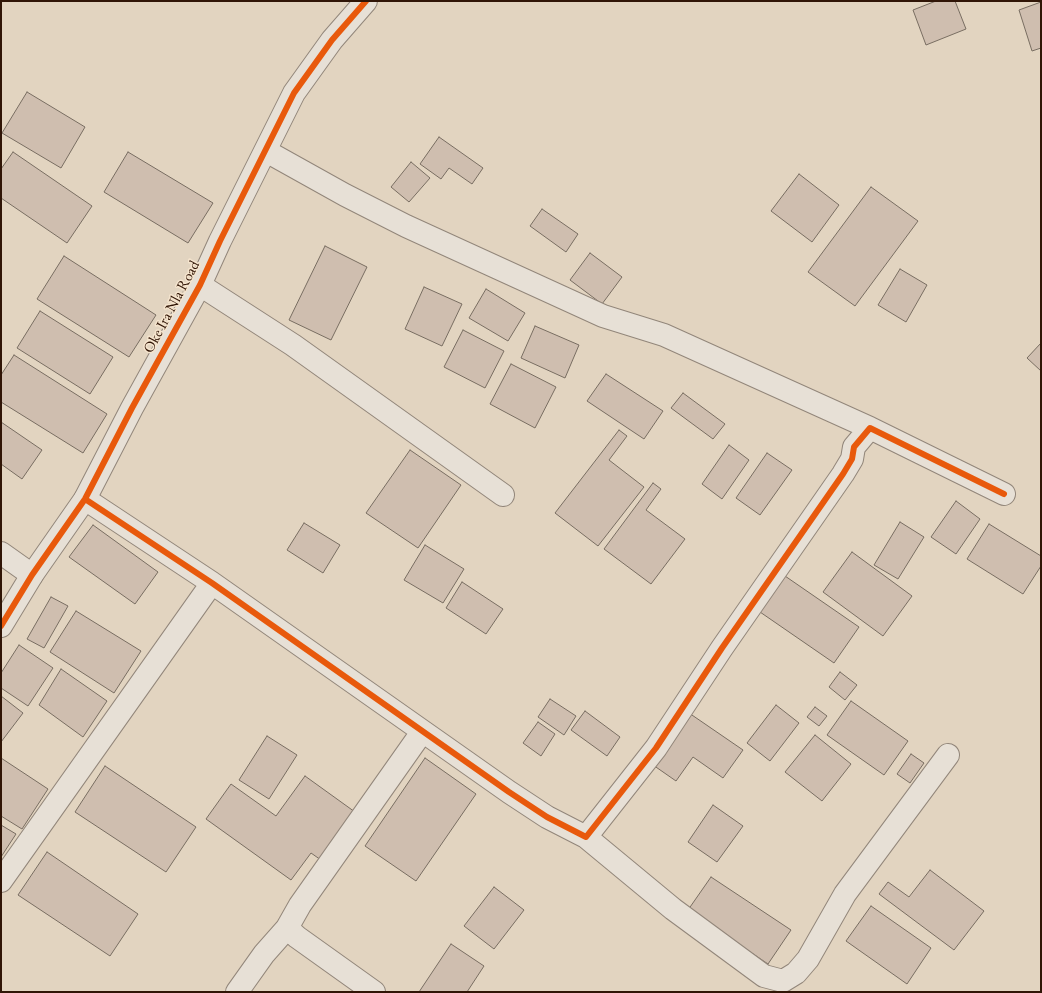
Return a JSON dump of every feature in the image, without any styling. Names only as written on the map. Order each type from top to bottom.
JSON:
[{"type":"street","name":"Oke Ira Nla Road","points":[[1,626],[32,575],[86,498],[132,408],[200,284],[294,93],[332,40],[366,1]]},
{"type":"street","points":[[266,151],[345,195],[406,226],[602,316],[664,335],[870,428],[1004,494]]},
{"type":"street","points":[[200,284],[294,345],[503,495]]},
{"type":"street","points":[[586,837],[656,748],[722,648],[843,474],[852,459],[854,447],[870,428]]},
{"type":"street","points":[[86,498],[212,583],[422,732],[547,817],[586,837],[673,909],[764,976],[783,981],[796,973],[808,959],[845,894],[948,755]]},
{"type":"street","points":[[1,554],[32,575]]},
{"type":"street","points":[[1,882],[212,583]]},
{"type":"street","points":[[237,992],[264,954],[287,928],[300,905],[422,732]]},
{"type":"street","points":[[287,928],[297,938],[374,992]]},
{"type":"building","points":[[936,1],[955,1],[966,29],[926,45],[913,10]]},
{"type":"building","points":[[1041,2],[1041,48],[1032,51],[1019,10]]},
{"type":"building","points":[[27,92],[85,127],[61,168],[2,133]]},
{"type":"building","points":[[439,137],[483,168],[472,184],[449,168],[441,179],[420,164]]},
{"type":"building","points":[[13,152],[92,206],[67,243],[1,198],[1,169]]},
{"type":"building","points":[[128,152],[213,203],[188,243],[104,192]]},
{"type":"building","points":[[411,162],[430,178],[409,202],[391,187]]},
{"type":"building","points":[[799,174],[839,205],[812,242],[771,211]]},
{"type":"building","points":[[871,187],[918,221],[855,306],[808,272]]},
{"type":"building","points":[[542,209],[578,234],[566,252],[530,226]]},
{"type":"building","points":[[325,246],[367,267],[331,340],[289,320]]},
{"type":"building","points":[[590,253],[622,277],[602,304],[570,280]]},
{"type":"building","points":[[64,256],[156,315],[129,357],[37,299]]},
{"type":"building","points":[[900,269],[927,285],[906,322],[878,305]]},
{"type":"building","points":[[424,287],[462,304],[442,346],[405,329]]},
{"type":"building","points":[[486,289],[525,313],[508,341],[469,318]]},
{"type":"building","points":[[40,311],[113,357],[90,394],[17,348]]},
{"type":"building","points":[[535,326],[579,345],[565,378],[521,358]]},
{"type":"building","points":[[463,330],[504,351],[485,388],[444,367]]},
{"type":"building","points":[[1041,343],[1041,371],[1027,358]]},
{"type":"building","points":[[14,355],[107,414],[83,453],[1,402],[1,375]]},
{"type":"building","points":[[511,364],[556,387],[535,428],[490,404]]},
{"type":"building","points":[[606,374],[663,411],[644,439],[587,401]]},
{"type":"building","points":[[683,393],[725,424],[713,439],[671,408]]},
{"type":"building","points":[[1,422],[42,450],[22,479],[1,464]]},
{"type":"building","points":[[619,430],[627,436],[609,460],[644,487],[598,546],[555,513]]},
{"type":"building","points":[[729,445],[749,460],[722,499],[702,484]]},
{"type":"building","points":[[410,450],[461,485],[418,548],[366,513]]},
{"type":"building","points":[[767,453],[792,470],[760,515],[736,498]]},
{"type":"building","points":[[653,483],[661,489],[646,510],[685,539],[651,584],[604,549]]},
{"type":"building","points":[[956,501],[980,519],[956,554],[931,537]]},
{"type":"building","points":[[900,522],[924,537],[898,579],[874,565]]},
{"type":"building","points":[[304,523],[340,545],[323,573],[287,550]]},
{"type":"building","points":[[989,524],[1041,556],[1041,566],[1023,594],[967,559]]},
{"type":"building","points":[[93,525],[158,572],[135,604],[69,557]]},
{"type":"building","points":[[425,545],[464,569],[443,603],[404,580]]},
{"type":"building","points":[[852,552],[912,596],[883,636],[823,592]]},
{"type":"building","points":[[785,576],[859,627],[834,663],[760,612]]},
{"type":"building","points":[[462,582],[503,609],[486,634],[446,608]]},
{"type":"building","points":[[51,597],[68,606],[44,648],[27,639]]},
{"type":"building","points":[[76,611],[141,651],[114,693],[50,652]]},
{"type":"building","points":[[19,645],[53,668],[28,706],[1,688],[1,673]]},
{"type":"building","points":[[61,669],[107,701],[83,737],[39,705]]},
{"type":"building","points":[[840,672],[857,685],[845,700],[829,687]]},
{"type":"building","points":[[1,696],[23,713],[1,742]]},
{"type":"building","points":[[550,699],[576,716],[564,735],[538,717]]},
{"type":"building","points":[[851,701],[908,741],[884,775],[827,735]]},
{"type":"building","points":[[776,705],[799,723],[770,761],[747,743]]},
{"type":"building","points":[[815,707],[827,716],[819,726],[807,717]]},
{"type":"building","points":[[585,711],[620,737],[607,756],[571,730]]},
{"type":"building","points":[[689,713],[743,750],[723,778],[693,757],[676,781],[653,765]]},
{"type":"building","points":[[538,722],[555,734],[541,756],[523,743]]},
{"type":"building","points":[[815,735],[851,764],[822,801],[785,772]]},
{"type":"building","points":[[267,736],[297,755],[269,799],[239,780]]},
{"type":"building","points":[[911,754],[924,763],[910,783],[897,774]]},
{"type":"building","points":[[1,758],[48,789],[22,829],[1,816]]},
{"type":"building","points":[[425,758],[476,794],[416,881],[365,846]]},
{"type":"building","points":[[105,766],[196,827],[166,872],[75,812]]},
{"type":"building","points":[[305,776],[355,812],[321,860],[311,853],[291,880],[206,819],[231,784],[276,816]]},
{"type":"building","points":[[713,805],[743,826],[717,862],[688,842]]},
{"type":"building","points":[[1,825],[16,834],[1,857]]},
{"type":"building","points":[[47,852],[138,914],[110,956],[18,895]]},
{"type":"building","points":[[930,870],[984,911],[954,950],[879,894],[888,882],[909,897]]},
{"type":"building","points":[[711,877],[791,930],[768,964],[688,910]]},
{"type":"building","points":[[494,887],[524,910],[494,949],[464,926]]},
{"type":"building","points":[[871,906],[931,948],[907,984],[846,941]]},
{"type":"building","points":[[451,944],[484,966],[467,992],[419,992]]},
{"type":"cycle path","points":[[1,626],[32,575],[85,499],[132,408],[200,285],[220,241],[294,93],[332,40],[366,1]]},
{"type":"cycle path","points":[[85,499],[212,583],[509,792],[547,817],[586,837],[656,748],[722,648],[843,474],[852,459],[854,447],[870,428],[1004,494]]}]
